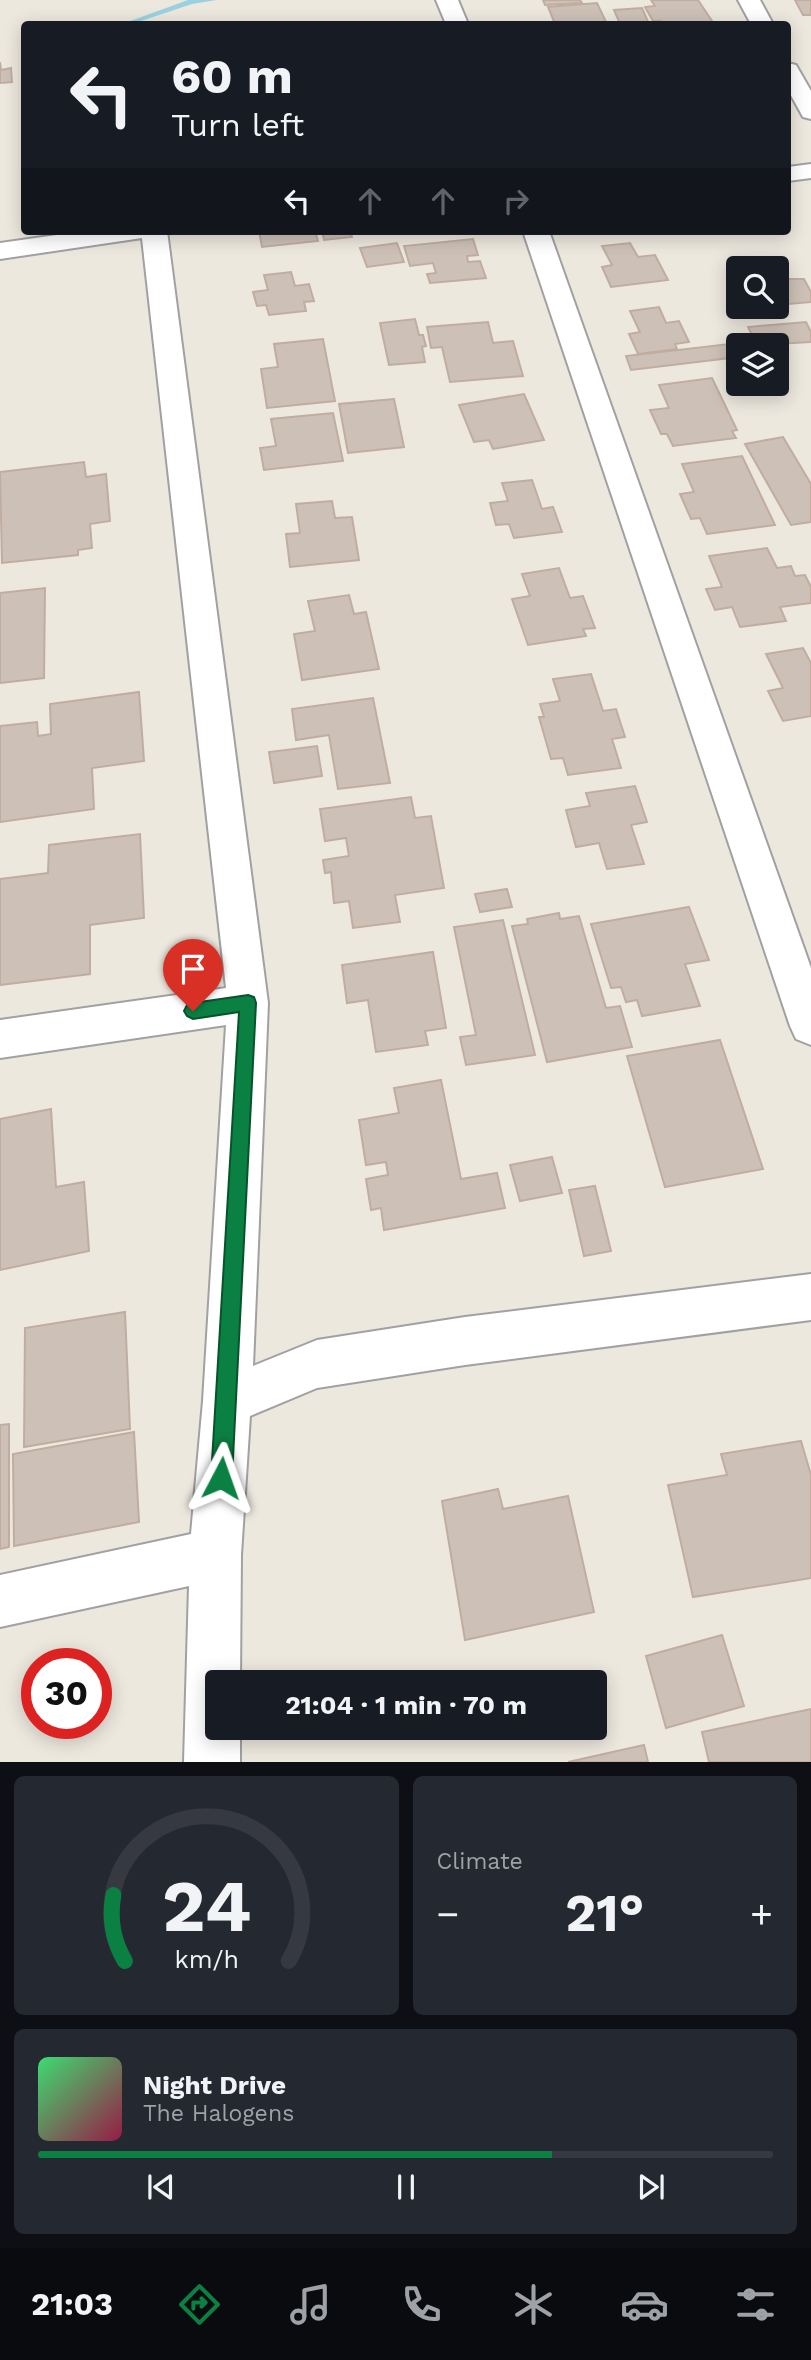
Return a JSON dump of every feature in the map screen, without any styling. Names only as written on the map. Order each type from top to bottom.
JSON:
[{"type":"street","points":[[447,0],[456,21]]},
{"type":"street","points":[[749,0],[760,21]]},
{"type":"street","points":[[791,75],[811,112]]},
{"type":"street","points":[[791,174],[811,171]]},
{"type":"street","points":[[0,251],[112,235]]},
{"type":"street","points":[[153,235],[248,1003],[227,1401],[215,1555],[212,1762]]},
{"type":"street","points":[[537,235],[811,1026]]},
{"type":"street","points":[[0,1039],[248,1003]]},
{"type":"street","points":[[227,1401],[317,1364],[465,1341],[811,1297]]},
{"type":"street","points":[[0,1601],[215,1555]]},
{"type":"building","points":[[543,0],[580,0],[582,3],[545,5]]},
{"type":"building","points":[[651,0],[698,0],[712,21],[653,21],[645,7],[655,6]]},
{"type":"building","points":[[795,0],[811,0],[811,15],[803,15]]},
{"type":"building","points":[[597,3],[606,21],[554,21],[548,7]]},
{"type":"building","points":[[642,8],[648,21],[619,21],[614,10]]},
{"type":"building","points":[[0,62],[1,70],[11,68],[12,82],[0,83]]},
{"type":"building","points":[[260,235],[316,235],[318,241],[262,247]]},
{"type":"building","points":[[323,235],[352,237],[324,240]]},
{"type":"building","points":[[473,239],[478,255],[467,256],[468,262],[480,261],[486,278],[430,283],[427,274],[436,273],[433,263],[410,266],[404,246]]},
{"type":"building","points":[[397,243],[404,262],[367,267],[360,248]]},
{"type":"building","points":[[630,243],[638,257],[655,255],[668,280],[611,287],[602,267],[612,265],[602,246]]},
{"type":"building","points":[[291,272],[295,286],[309,284],[314,301],[304,302],[306,311],[269,315],[266,305],[257,306],[253,292],[268,290],[264,275]]},
{"type":"building","points":[[789,279],[804,279],[811,292],[811,302],[789,304]]},
{"type":"building","points":[[659,307],[666,323],[679,321],[689,342],[675,344],[677,349],[638,354],[629,334],[640,332],[630,311]]},
{"type":"building","points":[[415,319],[419,335],[423,335],[426,346],[422,347],[425,362],[389,365],[380,323]]},
{"type":"building","points":[[488,322],[493,343],[513,341],[523,376],[450,382],[442,347],[431,348],[427,327]]},
{"type":"building","points":[[806,322],[811,332],[811,342],[789,343],[789,333],[751,333],[748,327]]},
{"type":"building","points":[[323,339],[335,401],[267,408],[261,369],[278,367],[274,344]]},
{"type":"building","points":[[726,344],[726,358],[631,370],[626,356]]},
{"type":"building","points":[[712,378],[737,430],[732,431],[736,438],[673,446],[667,434],[661,434],[650,410],[669,408],[659,385]]},
{"type":"building","points":[[524,394],[544,440],[493,449],[489,440],[474,442],[459,405]]},
{"type":"building","points":[[394,399],[404,447],[348,453],[339,404]]},
{"type":"building","points":[[333,413],[343,461],[264,470],[260,448],[276,446],[271,419]]},
{"type":"building","points":[[783,437],[811,484],[811,522],[791,525],[745,444]]},
{"type":"building","points":[[742,456],[775,525],[707,534],[700,518],[691,519],[680,494],[694,492],[682,464]]},
{"type":"building","points":[[84,462],[86,477],[106,474],[110,521],[90,524],[92,548],[78,550],[78,555],[2,563],[0,472]]},
{"type":"building","points":[[532,480],[542,509],[553,507],[562,532],[514,538],[509,524],[496,525],[490,503],[508,501],[502,483]]},
{"type":"building","points":[[332,501],[335,518],[352,517],[359,560],[290,567],[286,534],[300,533],[296,504]]},
{"type":"building","points":[[767,548],[777,568],[791,566],[795,576],[805,575],[811,587],[811,603],[780,607],[786,621],[740,627],[732,607],[715,610],[706,589],[722,587],[709,556]]},
{"type":"building","points":[[559,568],[570,598],[583,596],[595,628],[583,629],[586,636],[528,645],[512,599],[530,596],[522,574]]},
{"type":"building","points":[[45,588],[44,678],[0,683],[0,593]]},
{"type":"building","points":[[349,595],[354,614],[366,612],[379,669],[302,680],[294,634],[315,631],[308,601]]},
{"type":"building","points":[[803,648],[811,663],[811,716],[783,721],[768,691],[783,688],[766,654]]},
{"type":"building","points":[[591,674],[603,711],[616,709],[625,737],[612,739],[621,768],[568,775],[563,758],[551,759],[539,717],[544,717],[540,704],[560,701],[553,679]]},
{"type":"building","points":[[139,692],[144,761],[92,768],[94,809],[0,822],[0,726],[37,722],[38,736],[51,734],[50,704]]},
{"type":"building","points":[[373,698],[390,783],[338,789],[329,735],[296,740],[292,709]]},
{"type":"building","points":[[317,746],[322,776],[274,783],[269,752]]},
{"type":"building","points":[[635,786],[647,822],[631,825],[644,864],[607,869],[599,843],[576,847],[566,810],[590,806],[586,793]]},
{"type":"building","points":[[411,797],[415,818],[431,816],[444,888],[395,895],[400,922],[353,928],[349,901],[334,903],[331,872],[325,873],[323,860],[349,856],[346,838],[325,841],[320,809]]},
{"type":"building","points":[[140,834],[144,918],[90,925],[90,974],[0,985],[0,879],[48,873],[49,845]]},
{"type":"building","points":[[507,889],[512,907],[480,912],[475,894]]},
{"type":"building","points":[[689,907],[709,960],[685,964],[700,1006],[642,1016],[637,1000],[626,1002],[621,987],[611,988],[591,924]]},
{"type":"building","points":[[559,913],[560,919],[579,916],[606,1008],[620,1006],[632,1047],[547,1062],[512,926],[528,924],[527,919]]},
{"type":"building","points":[[503,920],[535,1055],[466,1065],[460,1037],[476,1035],[454,927]]},
{"type":"building","points":[[433,952],[446,1028],[425,1031],[428,1045],[376,1052],[368,1000],[347,1003],[342,965]]},
{"type":"building","points":[[720,1040],[763,1169],[665,1187],[627,1056]]},
{"type":"building","points":[[441,1080],[461,1179],[497,1173],[505,1208],[384,1230],[381,1208],[371,1210],[366,1179],[388,1175],[386,1162],[366,1165],[359,1120],[399,1113],[394,1088]]},
{"type":"building","points":[[51,1109],[56,1187],[84,1182],[89,1251],[0,1270],[0,1119]]},
{"type":"building","points":[[552,1157],[562,1193],[520,1201],[510,1165]]},
{"type":"building","points":[[595,1186],[611,1251],[584,1256],[569,1190]]},
{"type":"building","points":[[125,1312],[130,1429],[24,1447],[25,1328]]},
{"type":"building","points":[[9,1424],[9,1547],[0,1549],[0,1425]]},
{"type":"building","points":[[134,1432],[139,1522],[14,1546],[13,1454]]},
{"type":"building","points":[[801,1441],[811,1475],[811,1578],[693,1597],[668,1485],[727,1475],[721,1454]]},
{"type":"building","points":[[498,1489],[503,1509],[568,1496],[594,1612],[465,1640],[442,1501]]},
{"type":"building","points":[[722,1635],[744,1706],[666,1728],[646,1656]]},
{"type":"building","points":[[811,1709],[811,1762],[709,1762],[702,1732]]},
{"type":"building","points":[[644,1745],[648,1762],[568,1762]]},
{"type":"waterway","points":[[135,21],[191,2],[213,0]]},
{"type":"route","points":[[193,1011],[248,1003],[221,1478]]}]
